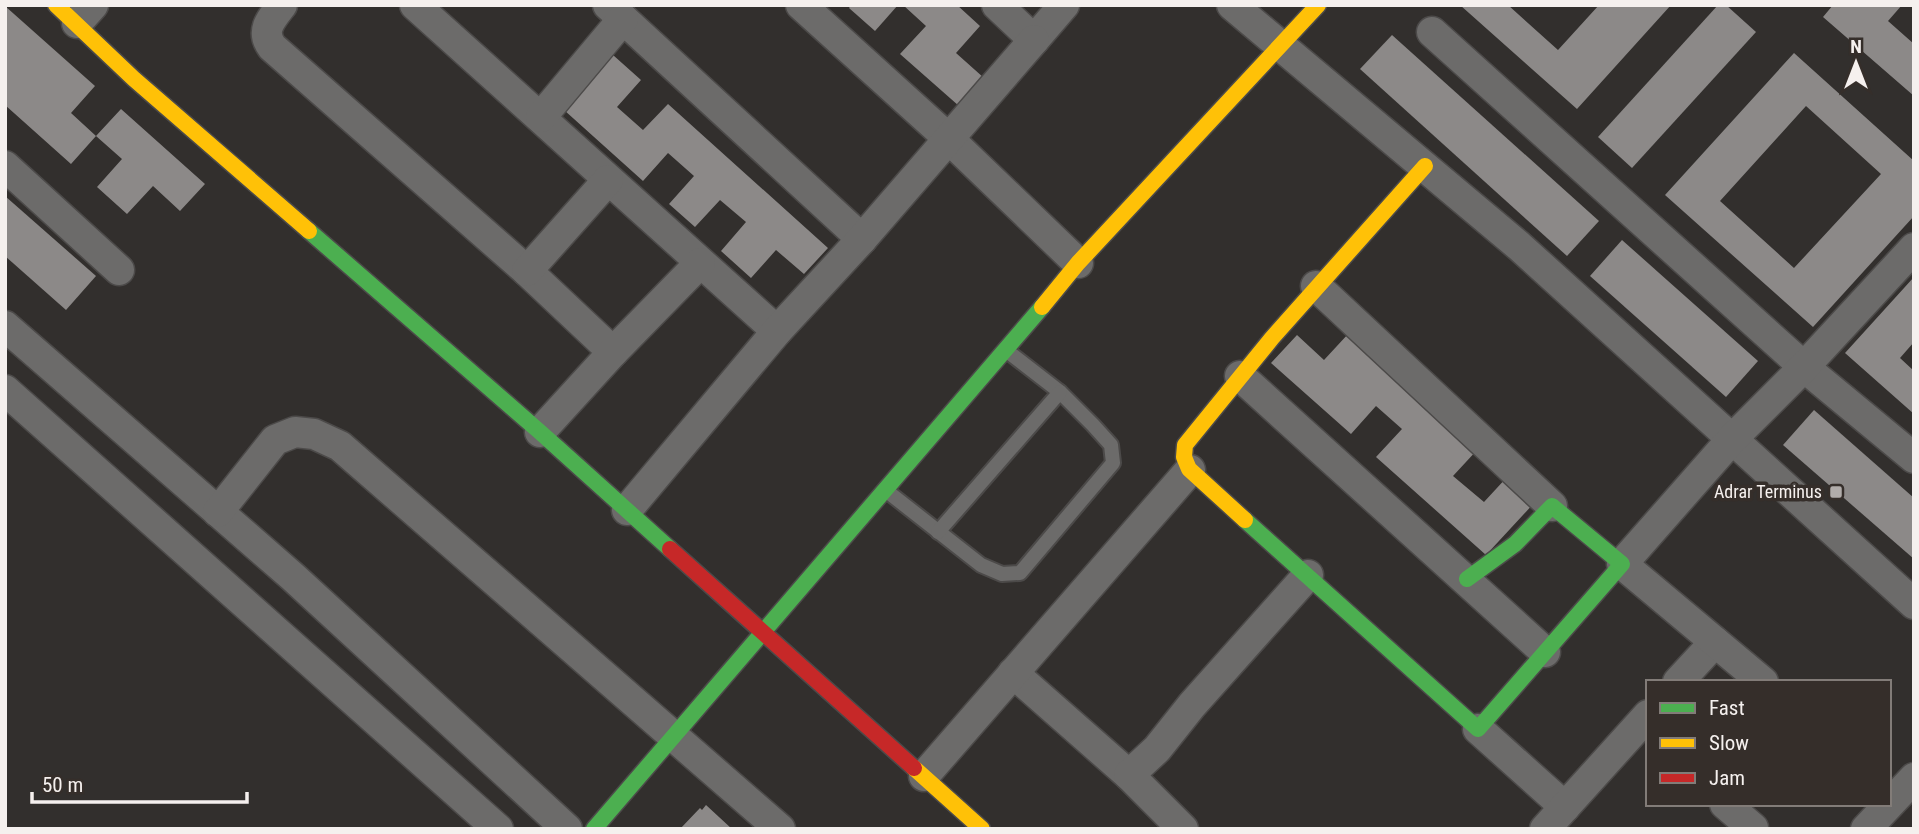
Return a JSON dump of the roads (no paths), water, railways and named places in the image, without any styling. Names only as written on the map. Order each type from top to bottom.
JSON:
[{"type":"street","points":[[282,5],[267,28],[268,42],[272,47],[527,271],[613,352]]},
{"type":"street","points":[[415,5],[777,331]]},
{"type":"street","points":[[801,5],[948,138],[1078,263]]},
{"type":"street","points":[[997,5],[1034,40]]},
{"type":"street","points":[[627,510],[777,331],[862,239],[1064,5]]},
{"type":"street","points":[[1231,5],[1519,246],[1914,604]]},
{"type":"street","points":[[594,829],[1007,351],[1078,263],[1318,5]]},
{"type":"street","points":[[75,11],[134,79],[540,432],[982,829]]},
{"type":"street","points":[[541,117],[615,12],[862,239]]},
{"type":"street","points":[[1432,32],[1804,367],[1914,458]]},
{"type":"street","points":[[5,166],[119,270]]},
{"type":"street","points":[[1425,166],[1240,376],[1185,445],[1184,460],[1190,470],[1478,730],[1555,818],[1644,728]]},
{"type":"street","points":[[527,271],[608,180]]},
{"type":"street","points":[[1478,730],[1732,439],[1804,367],[1914,248]]},
{"type":"street","points":[[540,432],[700,263]]},
{"type":"street","points":[[1317,286],[1552,506],[1761,680]]},
{"type":"street","points":[[5,326],[303,587],[567,829]]},
{"type":"street","points":[[1240,376],[1545,652]]},
{"type":"street","points":[[5,390],[498,829]]},
{"type":"street","points":[[218,512],[275,440],[295,432],[314,434],[340,446],[780,829]]},
{"type":"street","points":[[923,776],[1190,470]]},
{"type":"street","points":[[1466,579],[1515,544],[1552,506]]},
{"type":"street","points":[[1129,775],[1157,749],[1192,705],[1308,575]]},
{"type":"street","points":[[1680,680],[1715,642]]},
{"type":"street","points":[[1013,673],[1129,775],[1183,829]]},
{"type":"street","points":[[1727,806],[1753,828]]},
{"type":"street","points":[[1866,829],[1885,806]]},
{"type":"lane","points":[[887,491],[981,565],[1002,575],[1020,573],[1113,463],[1111,445],[1060,392],[1007,351]]},
{"type":"lane","points":[[938,532],[1060,392]]},
{"type":"place","name":"Adrar Terminus","points":[[1836,492]]}]
